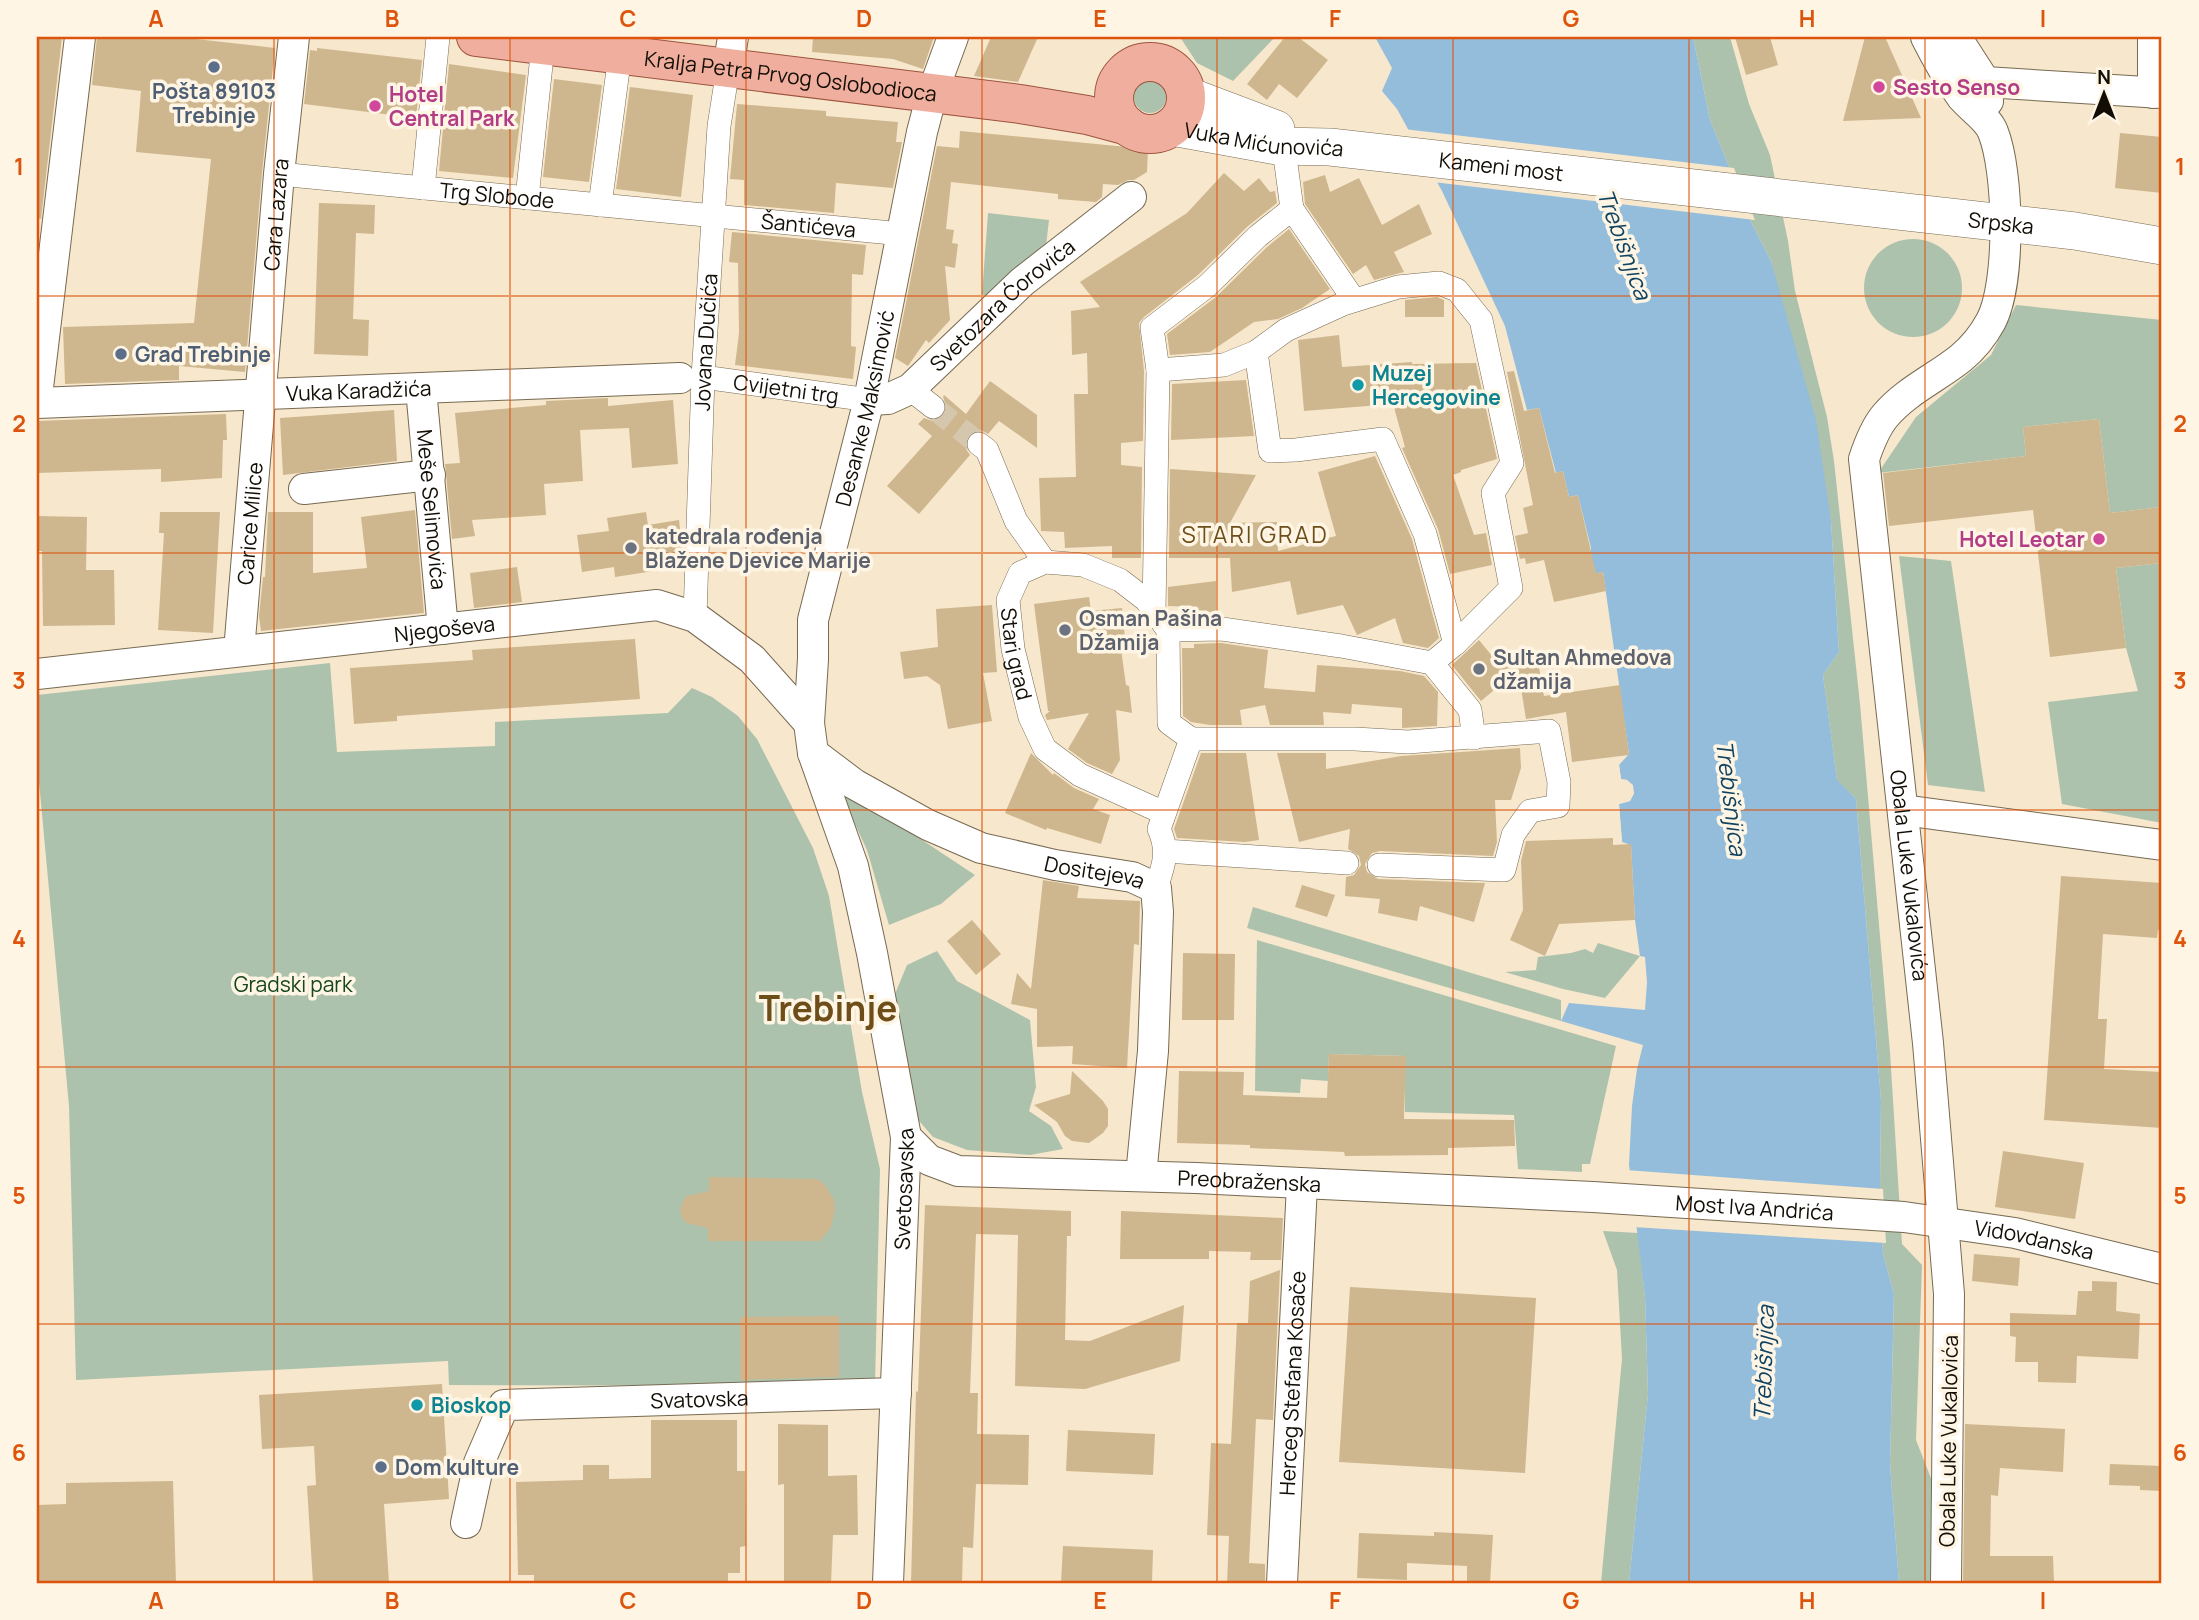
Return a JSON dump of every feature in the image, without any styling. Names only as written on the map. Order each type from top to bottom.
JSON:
[{"type":"main road","name":"Kralja Petra Prvog Oslobodioca","points":[[476,37],[539,42],[620,55],[730,53],[932,94],[1087,115],[1122,99]]},
{"type":"main road","points":[[1117,37],[1122,99],[1138,132],[1161,132],[1167,81],[1155,62],[1143,62],[1132,67],[1122,99]]},
{"type":"street","points":[[37,396],[80,37]]},
{"type":"street","name":"Cara Lazara","points":[[262,395],[279,174],[294,37]]},
{"type":"street","points":[[423,188],[438,37]]},
{"type":"street","name":"Desanke Maksimović","points":[[809,723],[813,620],[869,400],[912,175],[932,94],[953,37]]},
{"type":"street","points":[[1926,37],[1973,89],[2157,93],[2153,37]]},
{"type":"street","points":[[1956,37],[1973,89]]},
{"type":"street","points":[[527,198],[539,42]]},
{"type":"street","name":"Jovana Dučića","points":[[695,617],[692,377],[714,216],[719,126],[730,53]]},
{"type":"street","points":[[600,205],[620,55]]},
{"type":"street","name":"Vuka Mićunovića","points":[[1167,81],[1277,146],[1330,147]]},
{"type":"street","name":"Obala Luke Vukalovića","points":[[1946,1583],[1949,1294],[1944,1222],[1928,1042],[1864,458],[1884,417],[1903,398],[1962,357],[1979,340],[1992,320],[1998,300],[2005,225],[2004,184],[1992,129],[1973,89]]},
{"type":"street","name":"Kameni most","points":[[1330,147],[1840,204]]},
{"type":"street","points":[[1286,164],[1292,209],[1354,300]]},
{"type":"street","name":"Trg Slobode","points":[[279,174],[714,216]]},
{"type":"street","name":"Svetozara Ćorovića","points":[[869,400],[922,398],[1022,282],[1131,197]]},
{"type":"street","name":"Srpska","points":[[1840,204],[2075,231],[2162,246]]},
{"type":"street","points":[[1154,611],[1158,370],[1152,328],[1207,286],[1258,236],[1292,209]]},
{"type":"street","name":"Šantićeva","points":[[714,216],[902,234]]},
{"type":"street","points":[[1158,370],[1224,365],[1256,352],[1286,330],[1354,300],[1398,287],[1439,283],[1457,290],[1481,320],[1512,463],[1493,493],[1511,587],[1455,644],[1432,663]]},
{"type":"street","points":[[1256,352],[1270,451],[1384,439],[1425,534],[1455,644]]},
{"type":"street","name":"Vuka Karadžića","points":[[37,403],[692,377]]},
{"type":"street","name":"Cvijetni trg","points":[[692,377],[869,400]]},
{"type":"street","name":"Meše Selimovića","points":[[421,389],[443,629]]},
{"type":"street","name":"Carice Milice","points":[[239,651],[262,395]]},
{"type":"street","points":[[979,444],[987,450],[1016,521],[1045,562],[1083,565],[1120,580],[1146,600],[1168,630],[1169,723],[1191,739],[1408,742],[1549,731],[1559,782],[1558,806],[1530,811],[1513,835],[1503,870],[1379,866]]},
{"type":"street","points":[[304,489],[430,475]]},
{"type":"street","name":"Stari grad","points":[[1045,562],[1020,573],[1008,600],[1013,649],[1030,717],[1045,750],[1080,775],[1164,813]]},
{"type":"street","name":"Njegoševa","points":[[37,674],[657,605],[695,617],[752,659],[809,723]]},
{"type":"street","points":[[1168,630],[1222,629],[1341,646],[1432,663],[1470,710],[1474,738]]},
{"type":"street","name":"Svetosavska","points":[[809,723],[813,753],[853,866],[906,1137],[888,1583]]},
{"type":"street","points":[[1156,888],[1166,844],[1159,829],[1191,739]]},
{"type":"street","name":"Dositejeva","points":[[813,753],[854,784],[928,825],[981,848],[1055,865],[1132,877],[1156,888],[1158,912],[1153,1051],[1141,1176]]},
{"type":"street","points":[[1903,810],[2162,845]]},
{"type":"street","points":[[1165,851],[1347,863]]},
{"type":"street","name":"Preobraženska","points":[[906,1137],[929,1160],[958,1171],[1141,1176],[1605,1198]]},
{"type":"street","name":"Herceg Stefana Kosače","points":[[1282,1583],[1302,1185]]},
{"type":"street","name":"Most Iva Andrića","points":[[1605,1198],[1904,1217]]},
{"type":"street","name":"Vidovdanska","points":[[1904,1217],[2015,1233],[2162,1269]]},
{"type":"street","name":"Svatovska","points":[[466,1523],[479,1463],[504,1405],[896,1393]]},
{"type":"green space","points":[[1180,37],[1275,37],[1233,81],[1197,63]]},
{"type":"green space","points":[[1693,37],[1730,37],[1749,104],[1770,155],[1788,241],[1795,291],[1827,417],[1834,461],[1860,704],[1890,1052],[1902,1244],[1922,1265],[1916,1440],[1936,1491],[1935,1583],[1899,1583],[1890,1464],[1894,1294],[1883,1254],[1880,1185],[1881,1100],[1856,799],[1837,781],[1823,675],[1839,652],[1831,521],[1771,261],[1753,226],[1710,120]]},
{"type":"green space","points":[[1150,81],[1161,86],[1166,97],[1161,108],[1150,113],[1139,108],[1134,97],[1139,86]]},
{"type":"green space","points":[[988,213],[1049,220],[1046,246],[989,297],[982,294]]},
{"type":"green space","points":[[1913,239],[1932,243],[1948,253],[1958,269],[1962,288],[1958,307],[1948,323],[1932,333],[1913,337],[1894,333],[1878,323],[1868,307],[1864,288],[1868,269],[1878,253],[1894,243]]},
{"type":"green space","points":[[2016,305],[2162,320],[2162,507],[2110,513],[2099,419],[2023,427],[2026,456],[1878,473],[1916,417],[1991,355]]},
{"type":"green space","points":[[1899,556],[1951,561],[1985,792],[1928,785]]},
{"type":"green space","points":[[2162,563],[2162,823],[2062,804],[2048,702],[2138,691],[2126,648],[2116,568]]},
{"type":"green space","name":"Gradski park","points":[[330,663],[337,752],[495,746],[495,722],[668,713],[692,688],[712,697],[738,716],[757,739],[813,848],[829,896],[862,1092],[880,1169],[875,1386],[449,1385],[448,1361],[76,1380],[69,1106],[37,760],[37,695]]},
{"type":"green space","points":[[836,783],[975,875],[941,904],[889,925],[867,850]]},
{"type":"green space","points":[[1253,907],[1561,1000],[1561,1021],[1247,928]]},
{"type":"green space","points":[[1257,940],[1616,1046],[1590,1164],[1582,1164],[1582,1172],[1518,1169],[1514,1115],[1405,1112],[1405,1056],[1329,1054],[1328,1081],[1301,1079],[1300,1093],[1255,1091]]},
{"type":"green space","points":[[1598,943],[1640,956],[1605,998],[1505,972],[1536,970],[1538,957],[1585,949],[1593,953]]},
{"type":"green space","points":[[937,951],[957,981],[1030,1020],[1036,1087],[1029,1111],[1051,1126],[1063,1149],[1030,1155],[967,1150],[933,1137],[913,1114],[892,1001],[907,965]]},
{"type":"green space","points":[[1603,1231],[1638,1233],[1645,1297],[1648,1394],[1629,1583],[1601,1583],[1622,1359],[1617,1270]]},
{"type":"water","name":"Trebišnjica","points":[[1375,37],[1693,37],[1710,120],[1753,226],[1771,261],[1816,420],[1831,521],[1839,652],[1823,675],[1837,780],[1856,799],[1881,1100],[1880,1185],[1883,1254],[1894,1294],[1890,1464],[1899,1583],[1629,1583],[1648,1394],[1645,1297],[1629,1165],[1632,1106],[1643,1045],[1561,1021],[1569,1003],[1645,1010],[1645,957],[1640,956],[1635,920],[1631,845],[1622,842],[1619,804],[1630,801],[1634,793],[1627,780],[1621,779],[1619,765],[1629,754],[1603,572],[1587,575],[1591,548],[1578,495],[1569,497],[1563,471],[1556,473],[1539,408],[1527,410],[1505,326],[1442,191],[1397,109],[1382,91],[1392,68]]},
{"type":"pier","points":[[1404,129],[1734,168],[1755,220],[1433,182]]},
{"type":"pier","points":[[1615,765],[1619,765],[1621,779],[1633,785],[1634,793],[1630,801],[1619,804],[1622,842],[1619,843],[1616,803],[1628,799],[1631,792],[1626,784],[1618,781]]},
{"type":"pier","points":[[1626,1170],[1883,1189],[1886,1243],[1633,1227]]},
{"type":"building","points":[[37,37],[62,37],[41,219],[37,218]]},
{"type":"building","points":[[97,37],[178,37],[275,48],[245,372],[179,366],[179,380],[65,384],[63,327],[194,323],[211,159],[136,152],[141,91],[92,85]]},
{"type":"building","points":[[813,37],[934,37],[923,69],[893,59],[812,52]]},
{"type":"building","points":[[991,37],[1038,37],[1018,82],[974,76]]},
{"type":"building","points":[[1285,37],[1298,37],[1328,60],[1297,98],[1279,84],[1267,100],[1247,84]]},
{"type":"building","points":[[1735,37],[1770,37],[1778,65],[1746,75]]},
{"type":"building","name":"Sesto Senso","points":[[1865,37],[1885,37],[1921,118],[1843,121]]},
{"type":"building","points":[[317,48],[422,60],[416,118],[304,104],[310,50],[317,51]]},
{"type":"building","points":[[449,64],[526,75],[513,178],[439,171]]},
{"type":"building","points":[[554,79],[602,85],[589,182],[543,177]]},
{"type":"building","points":[[630,87],[693,95],[681,197],[616,189]]},
{"type":"building","points":[[737,104],[826,111],[826,116],[898,122],[896,142],[902,142],[893,188],[836,183],[834,213],[744,205],[744,180],[730,179]]},
{"type":"building","points":[[960,131],[1148,149],[1147,172],[1118,185],[1103,184],[1102,197],[1096,202],[1058,199],[1058,194],[951,182],[946,229],[954,230],[952,243],[958,244],[955,268],[945,266],[950,320],[929,343],[926,340],[908,366],[895,358],[937,146],[959,148]]},
{"type":"building","points":[[2120,133],[2162,137],[2162,193],[2115,188]]},
{"type":"building","points":[[1224,173],[1244,191],[1259,178],[1270,192],[1275,191],[1277,203],[1248,226],[1198,275],[1139,323],[1144,371],[1143,441],[1121,443],[1121,465],[1142,467],[1141,558],[1112,558],[1112,546],[1065,548],[1064,532],[1041,531],[1039,478],[1076,477],[1074,394],[1088,394],[1087,353],[1072,355],[1071,311],[1100,307],[1080,282],[1187,213]]},
{"type":"building","points":[[1325,175],[1330,192],[1359,178],[1382,225],[1419,204],[1432,234],[1394,252],[1404,272],[1374,280],[1366,265],[1353,274],[1305,204],[1303,182]]},
{"type":"building","points":[[319,203],[375,205],[374,234],[356,233],[353,319],[369,320],[368,356],[314,354]]},
{"type":"building","points":[[1289,229],[1330,289],[1302,308],[1278,319],[1254,322],[1210,352],[1170,355],[1167,334],[1216,297]]},
{"type":"building","points":[[732,232],[866,245],[863,275],[852,274],[851,346],[856,347],[853,379],[735,365],[739,333],[738,263],[729,262]]},
{"type":"building","points":[[1437,297],[1444,300],[1444,317],[1405,317],[1405,300]]},
{"type":"building","points":[[1339,335],[1342,367],[1412,362],[1476,363],[1497,459],[1453,475],[1474,535],[1486,533],[1492,565],[1450,574],[1438,529],[1402,448],[1405,447],[1393,404],[1304,411],[1298,340]]},
{"type":"building","points":[[1514,371],[1524,411],[1539,408],[1555,473],[1563,471],[1569,497],[1578,495],[1596,573],[1603,572],[1606,591],[1554,602],[1544,560],[1526,564],[1525,558],[1520,559],[1515,536],[1528,533],[1523,508],[1533,505],[1507,372]]},
{"type":"building","points":[[1246,380],[1254,436],[1171,440],[1172,384]]},
{"type":"building","points":[[990,381],[1037,415],[1037,448],[999,421],[988,434],[981,430],[973,431],[965,442],[970,455],[919,514],[887,486],[932,436],[918,424],[924,418],[932,421],[944,416],[947,408],[944,395],[966,414]]},
{"type":"building","points":[[608,398],[608,406],[673,400],[678,464],[632,468],[629,428],[580,430],[583,481],[544,484],[546,515],[472,520],[475,536],[452,539],[445,464],[460,463],[455,413],[546,405],[546,401]]},
{"type":"building","points":[[394,410],[397,461],[283,475],[280,418]]},
{"type":"building","points":[[226,414],[227,440],[223,440],[222,478],[161,482],[161,469],[37,473],[37,421]]},
{"type":"building","name":"Hotel Leotar","points":[[2099,419],[2110,513],[2162,507],[2162,563],[2116,568],[2126,648],[2050,657],[2033,510],[1889,526],[1883,473],[2026,456],[2023,427]]},
{"type":"building","points":[[1375,456],[1412,539],[1439,638],[1428,648],[1403,643],[1395,618],[1357,635],[1343,605],[1297,615],[1290,581],[1232,592],[1230,558],[1169,558],[1170,469],[1256,475],[1230,523],[1277,522],[1278,551],[1336,536],[1318,472]]},
{"type":"building","points":[[415,510],[424,613],[261,631],[259,616],[265,577],[268,512],[313,512],[313,573],[367,568],[361,517]]},
{"type":"building","points":[[160,512],[220,512],[213,633],[158,630],[164,533],[159,533]]},
{"type":"building","name":"katedrala rođenja Blažene Djevice Marije","points":[[646,512],[648,525],[679,520],[683,557],[653,562],[654,571],[615,577],[614,567],[582,572],[577,535],[609,531],[607,518]]},
{"type":"building","points":[[37,516],[87,517],[86,570],[114,570],[115,625],[43,626],[42,551],[37,551]]},
{"type":"building","points":[[517,567],[522,602],[474,608],[470,573]]},
{"type":"building","points":[[1216,581],[1216,615],[1195,615],[1195,607],[1168,606],[1168,587]]},
{"type":"building","points":[[1089,597],[1091,611],[1122,608],[1126,649],[1121,649],[1132,713],[1116,710],[1120,760],[1112,774],[1087,763],[1068,749],[1089,713],[1047,720],[1045,715],[1050,711],[1034,604]]},
{"type":"building","points":[[992,605],[997,672],[983,673],[992,721],[948,729],[940,685],[927,676],[904,679],[900,652],[938,647],[936,609]]},
{"type":"building","points":[[635,639],[640,699],[397,716],[397,721],[354,724],[350,668],[473,660],[472,650]]},
{"type":"building","points":[[1479,640],[1497,662],[1537,656],[1544,696],[1620,685],[1629,755],[1572,762],[1566,712],[1526,719],[1518,670],[1481,701],[1452,665]]},
{"type":"building","points":[[1221,643],[1268,650],[1264,688],[1315,692],[1317,665],[1400,671],[1424,676],[1438,692],[1437,726],[1402,728],[1402,708],[1352,704],[1351,714],[1323,712],[1324,725],[1270,725],[1265,705],[1240,710],[1242,725],[1191,722],[1183,716],[1182,648],[1194,648],[1194,644]]},
{"type":"building","points":[[1520,748],[1521,768],[1511,800],[1495,800],[1497,842],[1493,856],[1380,851],[1372,853],[1365,864],[1367,872],[1378,879],[1485,883],[1474,922],[1420,906],[1417,921],[1378,913],[1380,899],[1345,896],[1346,877],[1354,875],[1361,865],[1359,856],[1348,849],[1350,829],[1299,842],[1277,753],[1326,753],[1326,769],[1401,756]]},
{"type":"building","points":[[1031,753],[1053,775],[1054,773],[1074,788],[1099,799],[1093,809],[1110,815],[1101,844],[1047,828],[1046,830],[1005,813]]},
{"type":"building","points":[[1201,753],[1246,753],[1259,840],[1245,842],[1177,838],[1174,829]]},
{"type":"building","points":[[1613,838],[1613,845],[1631,844],[1635,920],[1559,924],[1545,956],[1510,940],[1523,910],[1521,861],[1526,841]]},
{"type":"building","points":[[2061,876],[2162,883],[2162,930],[2158,930],[2157,938],[2103,934],[2098,1019],[2107,1019],[2104,1069],[2162,1072],[2162,1128],[2044,1120]]},
{"type":"building","points":[[1043,880],[1079,886],[1077,898],[1140,901],[1139,945],[1134,944],[1127,1068],[1072,1064],[1073,1046],[1037,1047],[1037,1009],[1011,1004],[1017,973],[1031,989]]},
{"type":"building","points":[[1302,885],[1335,895],[1327,917],[1295,907]]},
{"type":"building","points":[[972,920],[1001,954],[976,975],[947,941]]},
{"type":"building","points":[[1183,953],[1235,954],[1234,1020],[1182,1020]]},
{"type":"building","points":[[1329,1054],[1406,1056],[1404,1119],[1514,1120],[1515,1146],[1448,1148],[1448,1155],[1345,1156],[1344,1152],[1177,1143],[1179,1071],[1244,1072],[1243,1095],[1327,1098]]},
{"type":"building","points":[[1072,1071],[1108,1109],[1108,1126],[1089,1143],[1072,1141],[1065,1136],[1057,1122],[1034,1105],[1070,1094]]},
{"type":"building","points":[[2003,1151],[2084,1163],[2075,1219],[1995,1207]]},
{"type":"building","points":[[709,1177],[817,1179],[824,1184],[834,1200],[831,1227],[820,1241],[708,1241],[708,1228],[687,1223],[680,1210],[687,1196],[709,1191]]},
{"type":"building","points":[[925,1205],[1071,1211],[1071,1236],[1067,1236],[1065,1340],[1090,1341],[1184,1305],[1180,1361],[1085,1389],[1015,1386],[1018,1235],[976,1234],[970,1393],[978,1393],[977,1434],[1029,1435],[1028,1485],[976,1484],[973,1548],[963,1547],[962,1583],[911,1583],[916,1391],[918,1392]]},
{"type":"building","points":[[1121,1211],[1283,1218],[1281,1260],[1250,1260],[1251,1252],[1209,1251],[1209,1259],[1120,1259]]},
{"type":"building","points":[[1974,1254],[2020,1258],[2018,1286],[1972,1281]]},
{"type":"building","points":[[1280,1270],[1273,1420],[1256,1419],[1249,1563],[1265,1564],[1265,1583],[1227,1583],[1229,1536],[1207,1535],[1211,1443],[1231,1444],[1237,1323],[1248,1323],[1250,1281]]},
{"type":"building","points":[[2092,1281],[2117,1282],[2116,1311],[2140,1314],[2138,1359],[2077,1356],[2076,1383],[2038,1382],[2038,1362],[2015,1362],[2016,1337],[2010,1336],[2010,1313],[2076,1315],[2078,1291],[2092,1291]]},
{"type":"building","points":[[1350,1287],[1536,1298],[1525,1473],[1339,1462]]},
{"type":"building","points":[[839,1316],[839,1377],[740,1380],[740,1317]]},
{"type":"building","name":"Dom kulture","points":[[442,1384],[449,1499],[384,1504],[389,1583],[313,1583],[307,1486],[316,1485],[314,1446],[262,1449],[259,1395]]},
{"type":"building","points":[[651,1420],[737,1420],[737,1471],[745,1471],[746,1546],[740,1547],[740,1573],[728,1573],[728,1583],[534,1583],[534,1575],[518,1575],[516,1482],[583,1480],[583,1465],[609,1465],[609,1479],[651,1478]]},
{"type":"building","points":[[778,1424],[828,1425],[828,1476],[857,1475],[858,1535],[833,1535],[831,1583],[784,1583],[784,1484],[778,1485]]},
{"type":"building","points":[[1965,1424],[2065,1429],[2063,1472],[2000,1468],[1998,1496],[1991,1495],[1990,1556],[2053,1556],[2054,1583],[1963,1583]]},
{"type":"building","points":[[1068,1430],[1155,1434],[1153,1475],[1066,1471]]},
{"type":"building","points":[[2110,1464],[2162,1466],[2162,1491],[2140,1490],[2140,1486],[2109,1485]]},
{"type":"building","points":[[173,1481],[176,1583],[37,1583],[37,1505],[66,1504],[66,1483]]},
{"type":"building","points":[[1434,1532],[1493,1535],[1490,1583],[1467,1583],[1467,1566],[1407,1563],[1407,1580],[1357,1578],[1359,1533],[1434,1536]]},
{"type":"building","points":[[1063,1546],[1153,1550],[1152,1583],[1061,1583]]},
{"type":"tunnel","points":[[933,407],[979,444]]},
{"type":"place","name":"Pošta 89103 Trebinje","points":[[214,67]]},
{"type":"place","name":"Sesto Senso","points":[[1879,87]]},
{"type":"place","name":"Hotel Central Park","points":[[375,106]]},
{"type":"place","name":"Grad Trebinje","points":[[121,354]]},
{"type":"place","name":"Muzej Hercegovine","points":[[1358,385]]},
{"type":"place","name":"Hotel Leotar","points":[[2099,539]]},
{"type":"place","name":"katedrala rođenja Blažene Djevice Marije","points":[[631,548]]},
{"type":"place","name":"Osman Pašina Džamija","points":[[1065,630]]},
{"type":"place","name":"Sultan Ahmedova džamija","points":[[1479,669]]},
{"type":"place","name":"Bioskop","points":[[417,1405]]},
{"type":"place","name":"Dom kulture","points":[[381,1467]]},
{"type":"district","name":"STARI GRAD","points":[[1255,534]]},
{"type":"district","name":"Trebinje","points":[[828,1008]]}]
